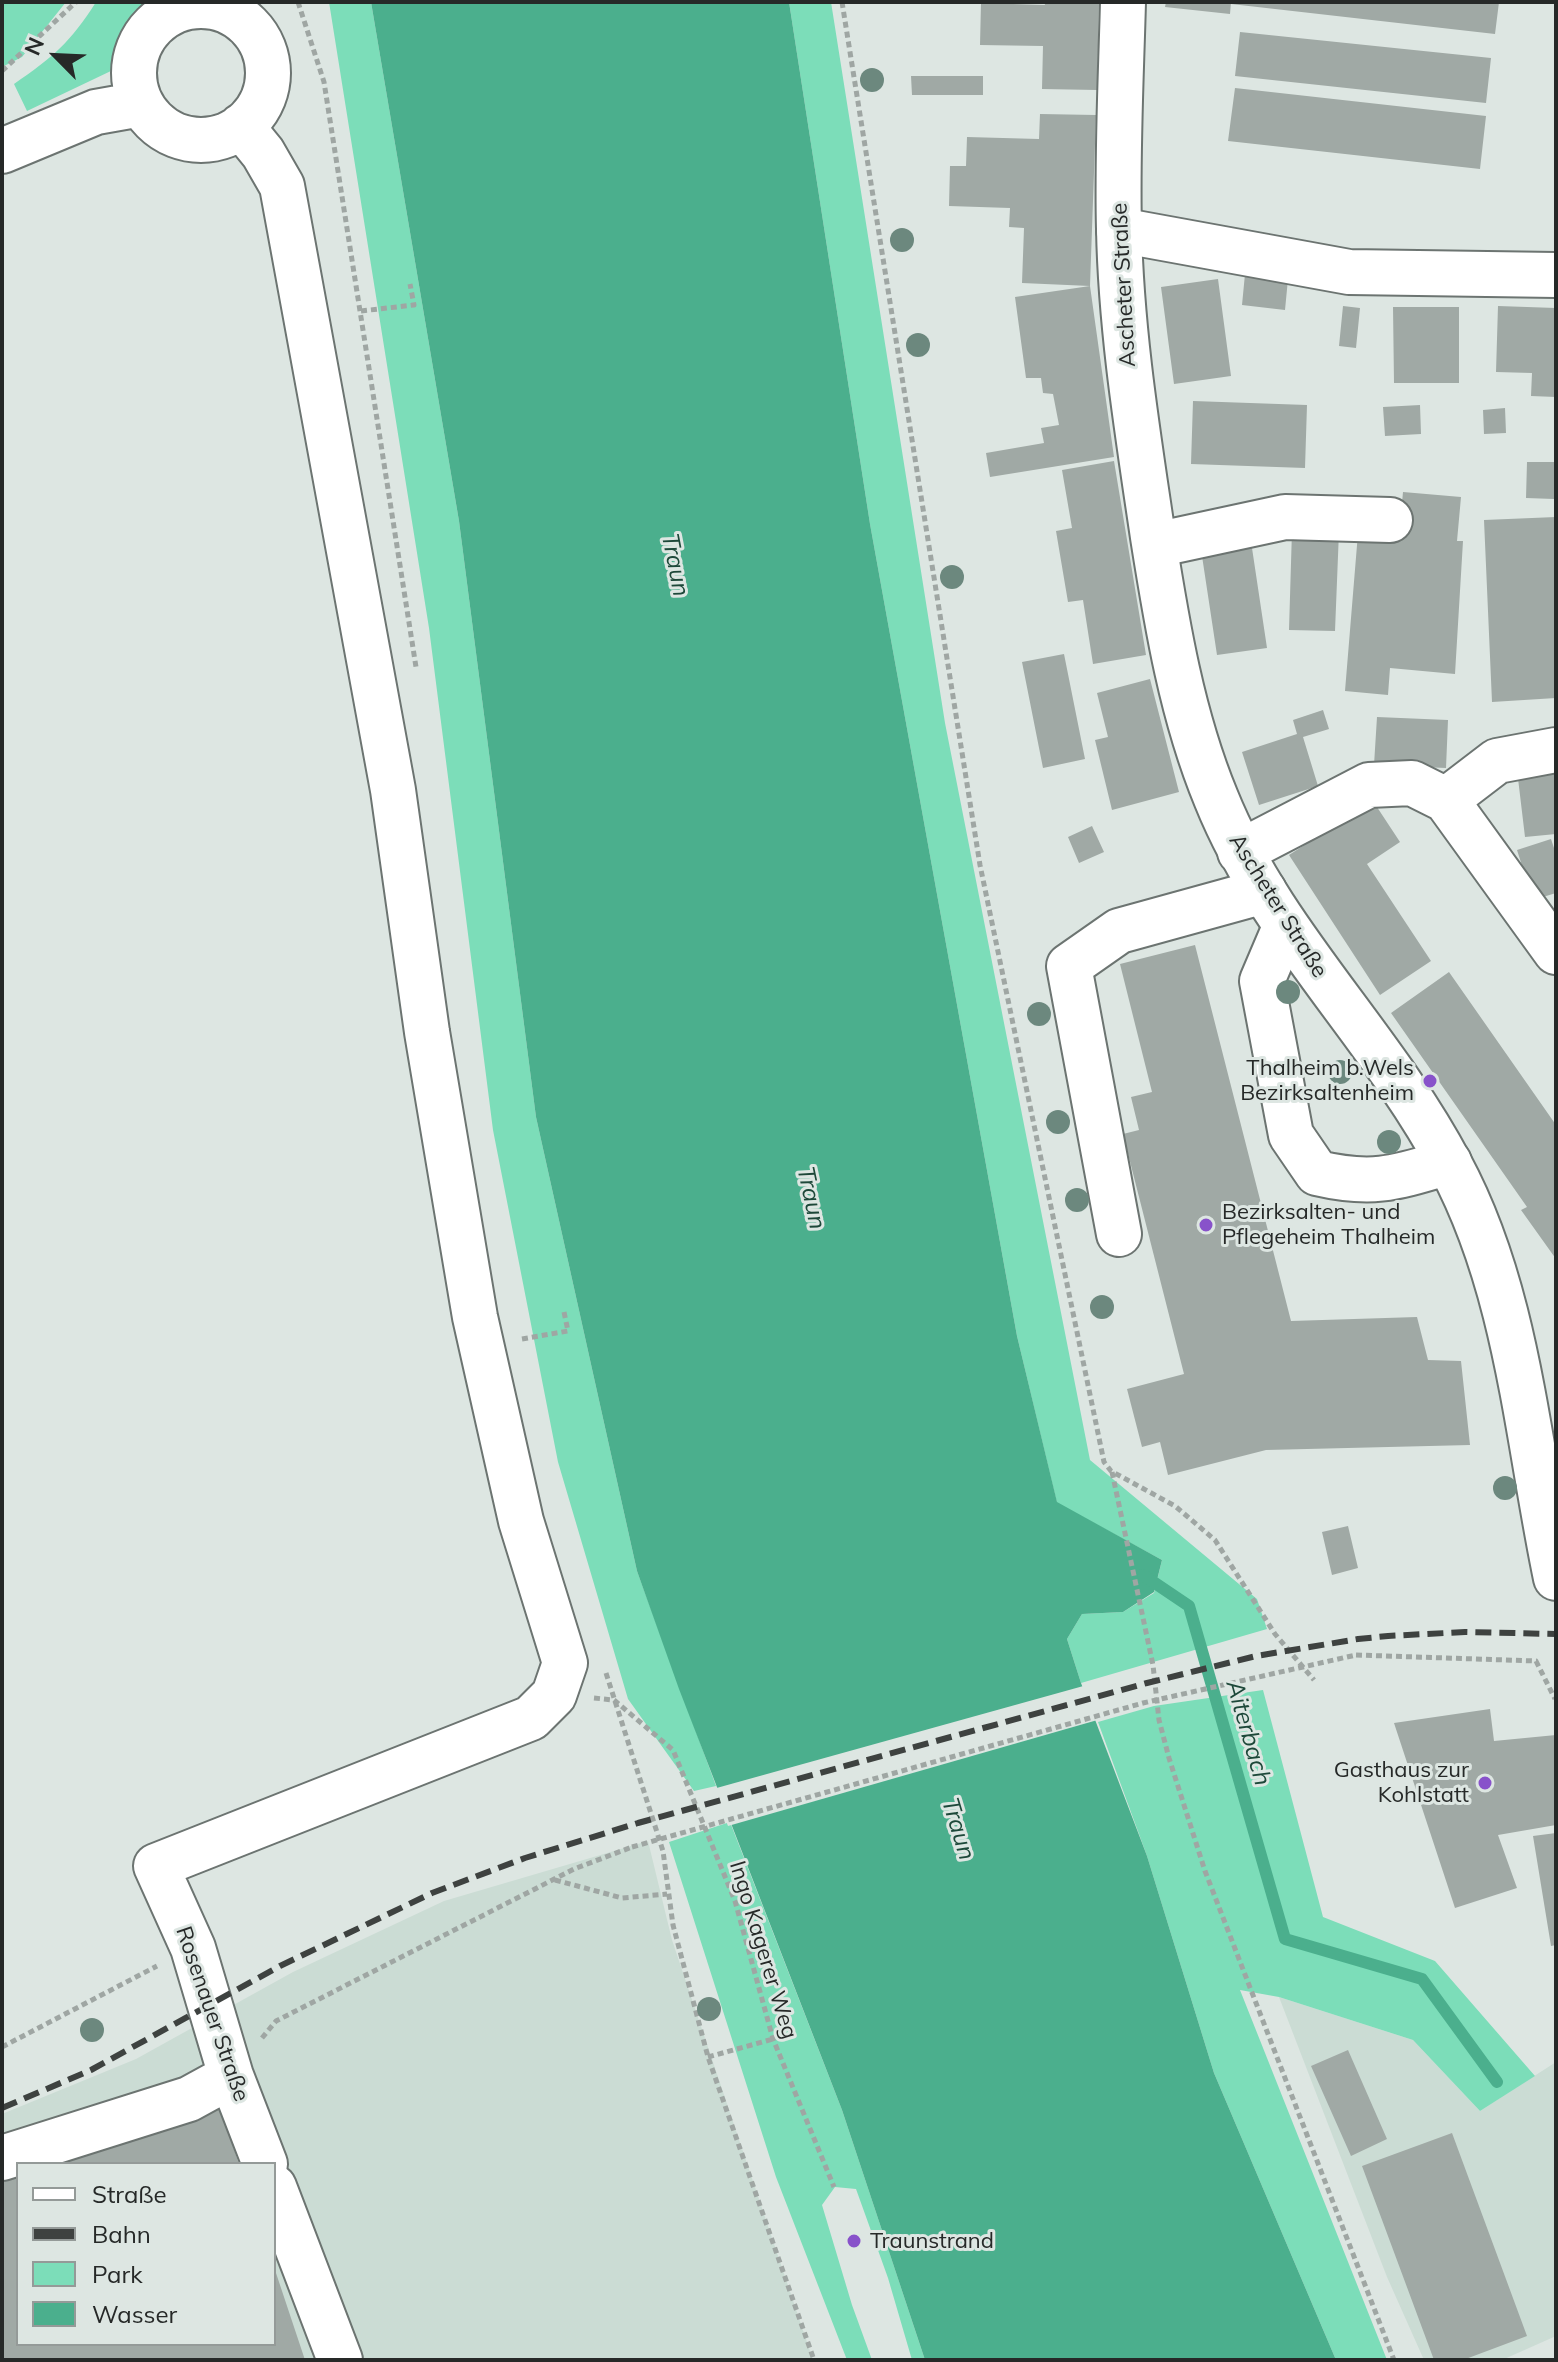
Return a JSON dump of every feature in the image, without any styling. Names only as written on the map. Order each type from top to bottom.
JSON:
[{"type":"street","name":"Ascheter Straße","points":[[1123,2],[1119,230],[1129,381],[1164,606],[1193,730],[1215,797],[1240,852],[1274,909],[1409,1098],[1449,1162],[1478,1220],[1502,1299],[1556,1578]]},
{"type":"street","points":[[207,4],[229,12],[248,25],[261,44],[267,66],[266,88],[257,110],[241,126],[220,137],[197,140],[175,135],[156,123],[141,104],[135,85],[134,64],[140,45],[152,27],[167,15],[187,7],[207,4]]},
{"type":"street","points":[[2,151],[96,112],[141,104]]},
{"type":"street","name":"Rosenauer Straße","points":[[241,126],[263,153],[282,186],[393,790],[427,1032],[475,1317],[521,1521],[565,1663],[554,1695],[531,1718],[156,1866],[193,1948],[231,2076],[264,2162]]},
{"type":"street","points":[[1119,230],[1349,272],[1556,275]]},
{"type":"street","points":[[1155,545],[1285,517],[1390,520]]},
{"type":"street","points":[[1446,800],[1497,761],[1556,750]]},
{"type":"street","points":[[1240,852],[1369,785],[1412,783],[1446,800],[1556,952]]},
{"type":"street","points":[[1119,1234],[1069,966],[1119,931],[1274,909],[1262,981],[1291,1135],[1317,1173],[1352,1181],[1394,1179],[1449,1162]]},
{"type":"street","points":[[2,2158],[189,2099],[231,2076]]},
{"type":"street","points":[[276,2192],[340,2360]]},
{"type":"path","points":[[2,71],[76,2]]},
{"type":"path","points":[[842,2],[980,865],[1104,1462],[1111,1471],[1175,1506],[1215,1540],[1275,1634],[1314,1680]]},
{"type":"path","points":[[361,311],[414,305],[410,284]]},
{"type":"path","points":[[517,1340],[568,1331],[564,1312]]},
{"type":"path","points":[[1111,1471],[1148,1640],[1159,1720],[1169,1758],[1205,1871],[1394,2360]]},
{"type":"path","points":[[231,2076],[276,2021],[574,1869],[632,1847],[1143,1703],[1356,1655],[1536,1661],[1555,1699]]},
{"type":"path","name":"Ingo Kagerer Weg","points":[[667,1894],[663,1851],[613,1700],[673,1750],[735,1901],[773,2039],[834,2187]]},
{"type":"path","points":[[554,1880],[622,1898],[667,1894],[708,2057],[814,2360]]},
{"type":"path","points":[[2,2047],[193,1948]]},
{"type":"path","points":[[708,2057],[773,2039]]},
{"type":"shaded area","points":[[648,1841],[672,1940],[813,2360],[2,2360],[2,2114],[136,2059],[293,1972],[444,1901]]},
{"type":"shaded area","points":[[1279,1997],[1413,2040],[1480,2111],[1556,2062],[1556,2336],[1502,2360],[1424,2360],[1387,2277]]},
{"type":"green space","points":[[2,2],[66,2],[22,57],[2,67]]},
{"type":"green space","points":[[96,2],[159,2],[135,20],[113,70],[27,111],[14,84],[60,48]]},
{"type":"green space","points":[[329,2],[371,2],[459,521],[536,1117],[637,1571],[716,1786],[694,1791],[628,1699],[558,1462],[493,1130],[429,628]]},
{"type":"green space","points":[[789,2],[831,2],[945,723],[1090,1460],[1257,1599],[1267,1629],[1081,1683],[1067,1639],[1082,1614],[1123,1612],[1154,1593],[1162,1560],[1057,1503],[1017,1336],[870,524]]},
{"type":"green space","points":[[1263,1690],[1323,1917],[1435,1961],[1535,2076],[1480,2111],[1413,2040],[1279,1997],[1240,1990],[1387,2360],[1336,2360],[1214,2073],[1147,1856],[1098,1722],[1154,1706]]},
{"type":"green space","points":[[730,1822],[842,2110],[925,2360],[912,2360],[888,2278],[856,2189],[835,2187],[822,2205],[872,2360],[847,2360],[776,2177],[669,1842]]},
{"type":"water","name":"Traun","points":[[371,2],[789,2],[870,524],[1017,1336],[1057,1502],[1162,1560],[1154,1592],[1123,1612],[1082,1614],[1067,1639],[1147,1856],[1214,2073],[1336,2360],[925,2360],[842,2110],[679,1689],[637,1571],[536,1117],[459,521]]},
{"type":"pier","points":[[1087,1685],[1101,1719],[728,1826],[713,1789]]},
{"type":"building","points":[[1044,2],[1099,2],[1097,90],[1042,89],[1043,46],[980,45],[981,3],[1045,5]]},
{"type":"building","points":[[1166,2],[1231,2],[1230,14],[1165,7]]},
{"type":"building","points":[[1231,2],[1499,2],[1495,34]]},
{"type":"building","points":[[1240,32],[1491,58],[1486,103],[1235,76]]},
{"type":"building","points":[[911,76],[983,76],[983,95],[912,95]]},
{"type":"building","points":[[1235,88],[1486,116],[1480,169],[1228,141]]},
{"type":"building","points":[[1040,114],[1096,115],[1090,286],[1022,283],[1024,228],[1009,227],[1010,208],[949,206],[950,166],[966,166],[967,137],[1039,139]]},
{"type":"building","points":[[1245,274],[1288,279],[1285,310],[1242,305]]},
{"type":"building","points":[[1218,279],[1231,376],[1174,384],[1161,287]]},
{"type":"building","points":[[1090,286],[1114,457],[990,477],[986,453],[1044,443],[1041,428],[1059,425],[1053,394],[1043,393],[1041,378],[1026,378],[1015,297]]},
{"type":"building","points":[[1343,306],[1360,308],[1356,348],[1339,346]]},
{"type":"building","points":[[1498,306],[1556,308],[1556,397],[1531,396],[1532,373],[1496,372]]},
{"type":"building","points":[[1393,307],[1459,307],[1459,383],[1394,383]]},
{"type":"building","points":[[1193,401],[1307,405],[1305,468],[1191,464]]},
{"type":"building","points":[[1420,405],[1421,434],[1385,436],[1383,407]]},
{"type":"building","points":[[1505,408],[1506,433],[1484,434],[1483,410]]},
{"type":"building","points":[[1114,461],[1146,655],[1093,664],[1083,600],[1068,602],[1056,531],[1072,528],[1062,470]]},
{"type":"building","points":[[1527,462],[1554,462],[1554,499],[1526,498]]},
{"type":"building","points":[[1403,492],[1461,497],[1457,541],[1463,541],[1455,674],[1390,668],[1388,695],[1345,691],[1358,533],[1399,536]]},
{"type":"building","points":[[1556,517],[1556,698],[1492,702],[1484,520]]},
{"type":"building","points":[[1292,530],[1339,531],[1335,631],[1289,630]]},
{"type":"building","points":[[1252,548],[1267,648],[1217,655],[1202,556]]},
{"type":"building","points":[[1064,654],[1085,759],[1043,768],[1022,662]]},
{"type":"building","points":[[1150,679],[1179,792],[1112,810],[1095,740],[1108,737],[1097,693]]},
{"type":"building","points":[[1323,710],[1329,729],[1303,737],[1318,786],[1259,805],[1242,752],[1297,734],[1293,720]]},
{"type":"building","points":[[1377,717],[1448,720],[1446,768],[1374,765]]},
{"type":"building","points":[[1556,765],[1556,834],[1525,837],[1517,770]]},
{"type":"building","points":[[1373,801],[1400,842],[1367,864],[1431,961],[1380,995],[1289,855]]},
{"type":"building","points":[[1092,826],[1104,852],[1079,863],[1068,837]]},
{"type":"building","points":[[1551,839],[1556,854],[1556,893],[1533,900],[1517,850]]},
{"type":"building","name":"Bezirksalten- und Pflegeheim Thalheim","points":[[1195,945],[1291,1321],[1417,1317],[1428,1360],[1461,1361],[1470,1445],[1266,1450],[1168,1475],[1160,1442],[1142,1447],[1127,1389],[1184,1374],[1123,1134],[1139,1130],[1131,1097],[1152,1092],[1120,964]]},
{"type":"building","points":[[1449,972],[1556,1125],[1556,1259],[1521,1210],[1527,1207],[1391,1013]]},
{"type":"building","points":[[1348,1526],[1358,1568],[1332,1575],[1322,1532]]},
{"type":"building","name":"Gasthaus zur Kohlstatt","points":[[1490,1709],[1494,1741],[1556,1735],[1556,1825],[1498,1835],[1517,1888],[1455,1908],[1394,1723]]},
{"type":"building","points":[[1556,1833],[1556,1945],[1551,1946],[1533,1836]]},
{"type":"building","points":[[1348,2050],[1387,2139],[1351,2156],[1311,2066]]},
{"type":"building","points":[[216,2096],[238,2162],[24,2162]]},
{"type":"building","points":[[1452,2133],[1527,2336],[1463,2360],[1434,2360],[1362,2166]]},
{"type":"building","points":[[16,2165],[16,2346],[276,2346],[276,2273],[305,2360],[2,2360],[2,2169]]},
{"type":"waterway","name":"Aiterbach","points":[[1143,1575],[1189,1606],[1285,1939],[1422,1979],[1497,2082]]},
{"type":"railway","points":[[2,2108],[91,2070],[280,1966],[432,1893],[525,1858],[638,1823],[1256,1656],[1388,1636],[1465,1632],[1556,1634]]},
{"type":"place","name":"Thalheim b.Wels Bezirksaltenheim","points":[[1430,1081]]},
{"type":"place","name":"Bezirksalten- und Pflegeheim Thalheim","points":[[1206,1225]]},
{"type":"place","name":"Gasthaus zur Kohlstatt","points":[[1485,1783]]},
{"type":"place","name":"Traunstrand","points":[[854,2241]]}]
